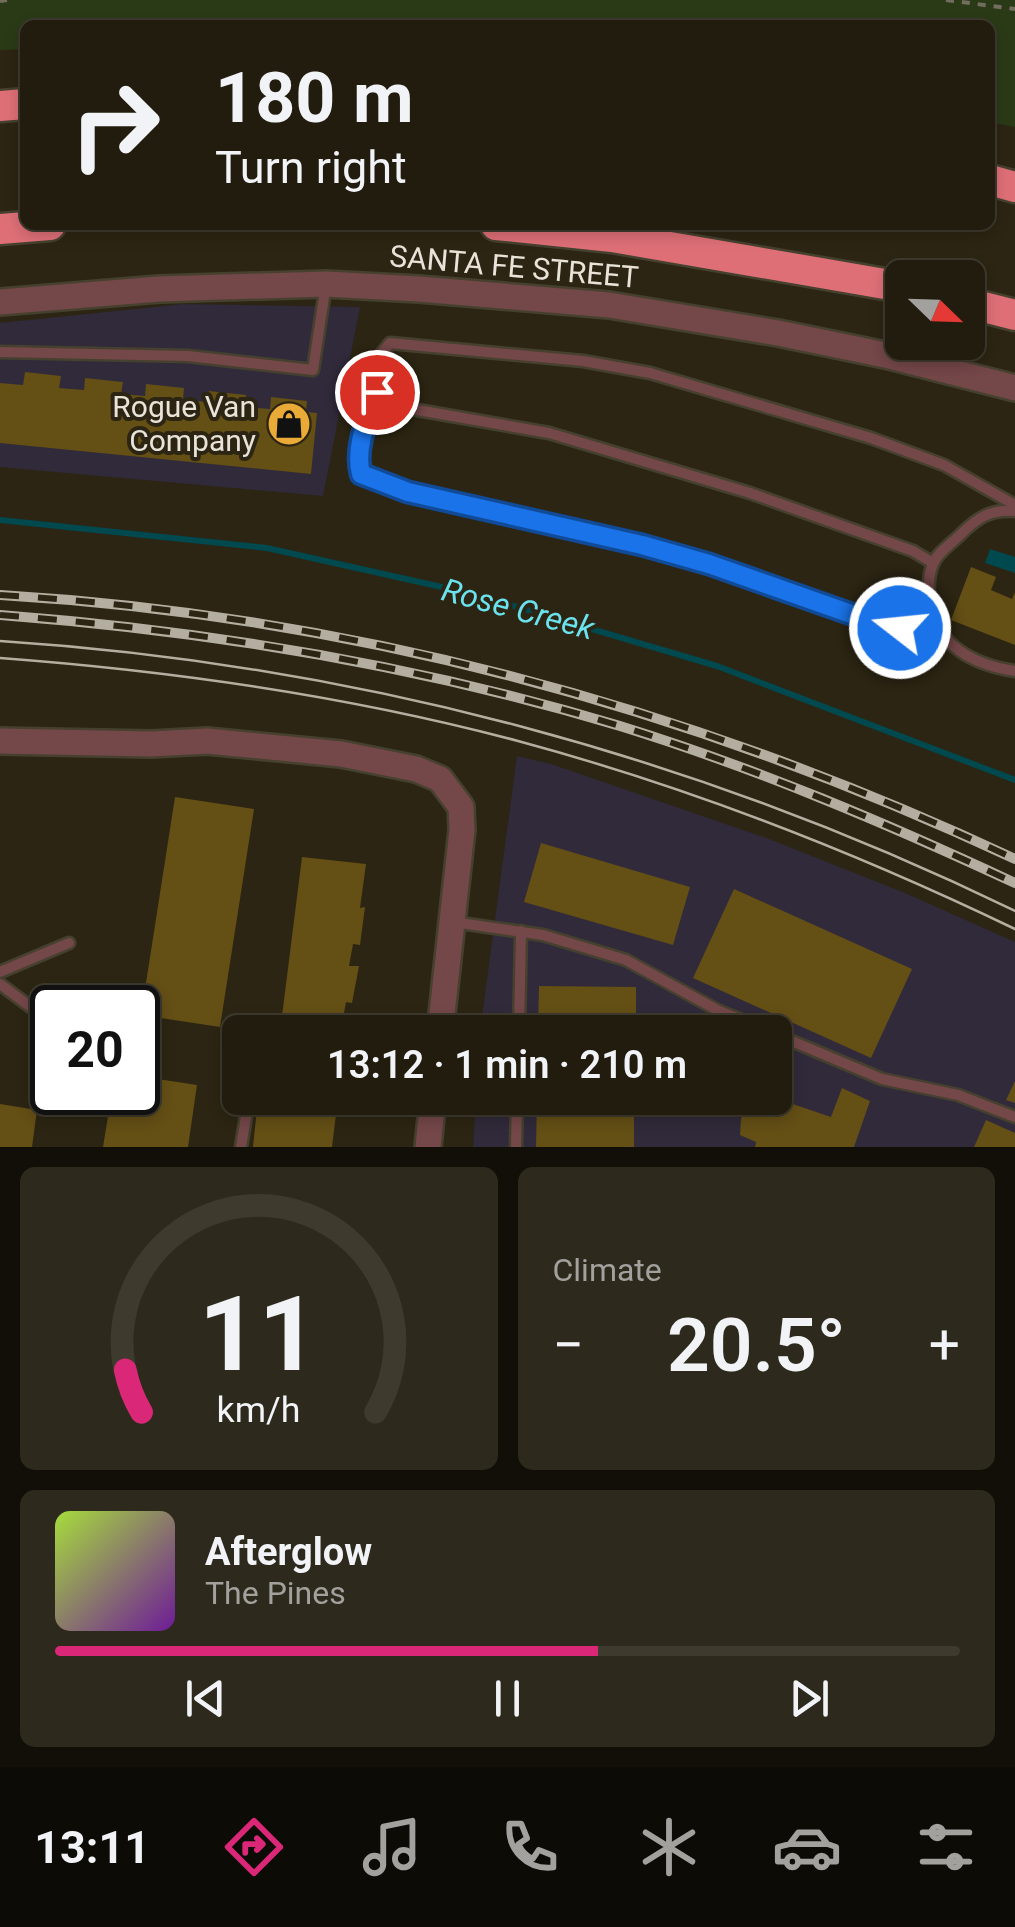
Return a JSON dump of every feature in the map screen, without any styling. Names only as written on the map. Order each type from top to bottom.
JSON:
[{"type":"highway","points":[[544,230],[612,237],[885,284]]},
{"type":"highway","points":[[985,307],[1015,315]]},
{"type":"street","name":"SANTA FE STREET","points":[[0,302],[159,290],[326,284],[609,306],[849,348],[1015,388]]},
{"type":"street","points":[[0,742],[206,741],[316,750],[416,769],[440,779],[462,807],[442,1015]]},
{"type":"street","points":[[428,1147],[431,1115]]},
{"type":"lane","points":[[0,352],[188,356],[313,370],[326,284]]},
{"type":"lane","points":[[933,624],[900,628],[692,559],[378,482],[361,474],[358,463],[377,392],[373,364],[390,343],[583,361],[650,373],[871,438],[944,466],[1015,508]]},
{"type":"lane","points":[[377,392],[406,408],[549,433],[750,493],[913,551],[933,562]]},
{"type":"lane","points":[[1015,508],[977,518],[933,562],[928,592],[933,624],[953,648],[985,664],[1015,672]]},
{"type":"lane","points":[[452,922],[521,931],[626,960],[729,1015]]},
{"type":"lane","points":[[519,1015],[521,931]]},
{"type":"lane","points":[[0,972],[69,943]]},
{"type":"lane","points":[[0,984],[30,1006]]},
{"type":"lane","points":[[792,1041],[882,1079],[958,1095],[1015,1117]]},
{"type":"lane","points":[[241,1147],[246,1115]]},
{"type":"lane","points":[[516,1147],[517,1115]]},
{"type":"path","points":[[946,0],[1015,9]]},
{"type":"shaded area","points":[[183,304],[360,307],[323,496],[0,467],[0,323]]},
{"type":"shaded area","points":[[517,756],[551,764],[769,839],[1015,942],[1015,1147],[473,1147],[475,1115],[792,1115],[792,1015],[482,1015]]},
{"type":"green space","points":[[0,0],[1015,0],[1015,127],[995,123],[995,20],[20,20],[20,49],[0,50]]},
{"type":"water","points":[[990,549],[1015,557],[1015,573],[985,563]]},
{"type":"building","points":[[25,372],[61,376],[59,388],[84,390],[85,378],[123,382],[121,394],[145,396],[146,384],[184,388],[183,400],[208,402],[209,391],[246,395],[244,407],[270,409],[271,397],[307,401],[306,412],[317,413],[311,474],[0,443],[0,383],[23,385]]},
{"type":"building","points":[[971,567],[996,577],[991,590],[1012,599],[1015,592],[1015,645],[951,620]]},
{"type":"building","points":[[175,797],[254,809],[220,1027],[160,1018],[160,985],[146,985]]},
{"type":"building","points":[[541,843],[690,887],[673,945],[524,902]]},
{"type":"building","points":[[302,857],[366,864],[360,945],[353,944],[349,966],[359,966],[352,1003],[346,1002],[344,1015],[282,1015]]},
{"type":"building","points":[[734,889],[912,969],[871,1058],[792,1022],[792,1015],[775,1015],[693,978]]},
{"type":"building","points":[[539,986],[636,987],[636,1015],[538,1015]]},
{"type":"building","points":[[160,1079],[197,1085],[188,1147],[103,1147],[108,1115],[160,1115]]},
{"type":"building","points":[[1015,1081],[1015,1103],[1006,1100]]},
{"type":"building","points":[[842,1088],[870,1101],[854,1147],[755,1147],[756,1142],[740,1135],[743,1115],[792,1115],[792,1104],[831,1117]]},
{"type":"building","points":[[0,1104],[30,1109],[30,1115],[36,1115],[32,1147],[0,1147]]},
{"type":"building","points":[[256,1115],[336,1115],[332,1147],[253,1147]]},
{"type":"building","points":[[537,1115],[634,1115],[634,1147],[536,1147]]},
{"type":"building","points":[[986,1120],[1015,1133],[1015,1147],[974,1147]]},
{"type":"waterway","name":"Rose Creek","points":[[0,520],[267,548],[473,594],[717,666],[1015,780]]},
{"type":"tram line","points":[[0,641],[132,653],[263,671],[521,726],[772,807],[895,856],[1015,911]]},
{"type":"tram line","points":[[0,658],[131,670],[326,698],[518,741],[645,779],[771,823],[1015,929]]},
{"type":"railway","points":[[0,595],[133,606],[263,624],[392,648],[520,678],[770,757],[1015,859]]},
{"type":"railway","points":[[0,615],[235,641],[390,668],[544,704],[671,742],[771,778],[1015,883]]},
{"type":"place","name":"Rogue Van Company","points":[[289,424]]},
{"type":"route","points":[[377,392],[358,463],[361,474],[378,482],[642,545],[900,628]]}]
